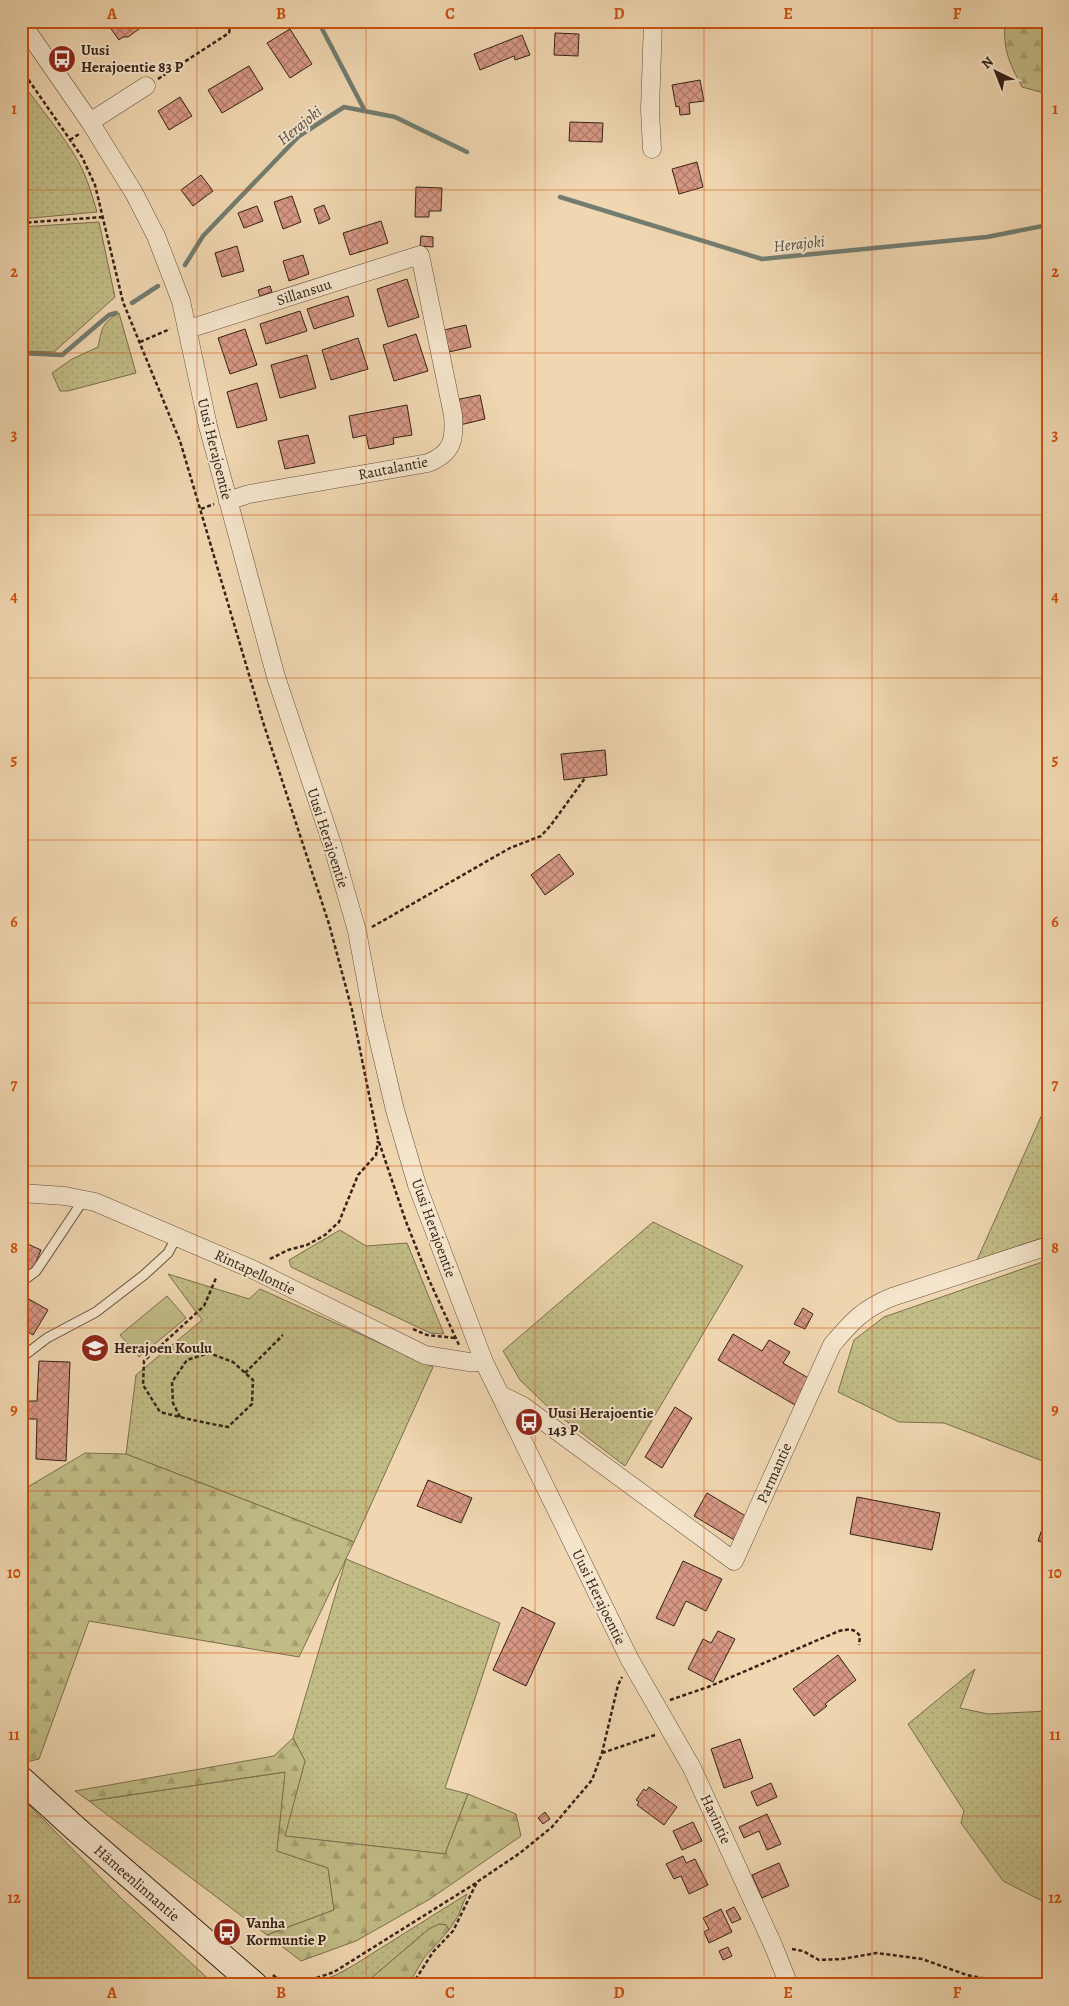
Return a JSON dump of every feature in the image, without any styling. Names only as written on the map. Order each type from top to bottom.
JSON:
[{"type":"main road","name":"Hämeenlinnantie","points":[[21,1779],[76,1829],[264,1980]]},
{"type":"street","points":[[652,21],[650,110],[652,149]]},
{"type":"street","name":"Uusi Herajoentie","points":[[21,22],[90,122],[134,193],[156,236],[181,301],[208,426],[276,677],[332,844],[357,931],[373,1017],[417,1185],[476,1362],[501,1395],[630,1660]]},
{"type":"street","points":[[90,122],[146,86]]},
{"type":"street","name":"Sillansuu","points":[[187,328],[420,255]]},
{"type":"street","name":"Rautalantie","points":[[228,501],[249,494],[428,463],[438,459],[448,451],[454,429],[453,414],[420,255]]},
{"type":"street","name":"Rintapellontie","points":[[21,1193],[65,1196],[95,1202],[254,1270],[425,1356],[476,1362]]},
{"type":"street","name":"Parmantie","points":[[501,1395],[524,1406],[734,1561],[832,1344],[852,1320],[873,1305],[892,1297],[1048,1246]]},
{"type":"street","name":"Havintie","points":[[630,1660],[692,1768],[773,1945],[789,1985]]},
{"type":"lane","points":[[21,1282],[36,1271],[84,1199]]},
{"type":"lane","points":[[21,1358],[47,1338],[96,1312],[144,1275],[168,1253],[177,1236]]},
{"type":"path","points":[[146,86],[229,33],[231,21]]},
{"type":"path","points":[[21,69],[82,157],[95,185],[104,217],[113,268],[123,302],[180,441],[264,722],[329,924],[352,1010],[378,1139],[405,1219],[429,1280],[455,1338],[476,1362]]},
{"type":"path","points":[[21,223],[104,217]]},
{"type":"path","points":[[140,342],[176,326],[187,328]]},
{"type":"path","points":[[357,931],[378,924],[510,848],[541,836],[551,826],[585,778]]},
{"type":"path","points":[[268,1260],[288,1250],[307,1246],[325,1235],[339,1222],[358,1176],[376,1155],[378,1139]]},
{"type":"path","points":[[180,1418],[174,1403],[172,1382],[187,1360],[209,1353],[232,1362],[253,1380],[252,1404],[228,1427],[180,1418],[160,1412],[143,1385],[144,1361],[204,1306],[216,1278]]},
{"type":"path","points":[[245,1373],[283,1335]]},
{"type":"path","points":[[656,1704],[708,1686],[839,1630],[850,1629],[856,1631],[860,1636],[859,1645]]},
{"type":"path","points":[[264,1980],[293,1982],[313,1979],[334,1972],[478,1882],[520,1853],[552,1827],[574,1804],[592,1780],[602,1753],[618,1685],[630,1660]]},
{"type":"path","points":[[602,1753],[640,1739],[671,1731]]},
{"type":"path","points":[[412,1985],[433,1952],[453,1931],[478,1882]]},
{"type":"path","points":[[773,1945],[803,1951],[819,1960],[842,1959],[877,1953],[922,1959],[967,1975],[1016,1985]]},
{"type":"green space","points":[[1005,21],[1048,21],[1048,94],[1022,87],[1008,56],[1005,40]]},
{"type":"green space","points":[[21,81],[78,161],[87,180],[97,212],[21,219]]},
{"type":"green space","points":[[99,222],[115,297],[54,352],[21,351],[21,227]]},
{"type":"green space","points":[[119,313],[136,373],[68,391],[60,391],[52,373],[72,359],[98,347],[106,323]]},
{"type":"green space","points":[[1048,1101],[1048,1236],[977,1260]]},
{"type":"green space","points":[[653,1222],[743,1266],[625,1466],[549,1408],[520,1380],[503,1351]]},
{"type":"green space","points":[[340,1230],[366,1246],[407,1243],[444,1334],[430,1333],[291,1267],[289,1260]]},
{"type":"green space","points":[[1048,1260],[1048,1463],[944,1423],[899,1422],[838,1392],[854,1340],[884,1317]]},
{"type":"green space","points":[[168,1274],[249,1299],[260,1289],[433,1367],[354,1542],[126,1454],[136,1375],[202,1320]]},
{"type":"green space","points":[[167,1296],[186,1318],[139,1357],[120,1335]]},
{"type":"green space","points":[[85,1453],[126,1454],[354,1542],[299,1657],[89,1621],[39,1759],[26,1762],[21,1758],[21,1491]]},
{"type":"green space","points":[[346,1559],[500,1623],[445,1788],[468,1794],[445,1854],[284,1836],[305,1761],[293,1738]]},
{"type":"green space","points":[[975,1669],[960,1708],[988,1714],[1048,1711],[1048,1908],[1044,1902],[1003,1881],[961,1823],[964,1811],[908,1724]]},
{"type":"green space","points":[[293,1738],[305,1761],[285,1836],[445,1854],[468,1794],[516,1814],[521,1836],[430,1899],[356,1941],[301,1961],[267,1935],[334,1910],[328,1868],[277,1851],[285,1772],[89,1801],[75,1791],[274,1756]]},
{"type":"green space","points":[[286,1772],[277,1851],[328,1868],[334,1910],[267,1935],[89,1801]]},
{"type":"green space","points":[[21,1797],[123,1900],[215,1985],[21,1985]]},
{"type":"green space","points":[[467,1894],[458,1916],[449,1930],[446,1925],[439,1924],[429,1929],[363,1985],[308,1985],[336,1975],[354,1965]]},
{"type":"green space","points":[[439,1924],[446,1925],[449,1930],[424,1958],[408,1985],[363,1985],[429,1929]]},
{"type":"building","points":[[115,21],[150,21],[128,37],[123,37],[119,40],[109,26]]},
{"type":"building","points":[[290,29],[312,64],[290,78],[267,43]]},
{"type":"building","points":[[555,33],[579,34],[578,56],[554,55]]},
{"type":"building","points":[[522,35],[530,55],[515,60],[514,56],[480,70],[474,54]]},
{"type":"building","points":[[249,66],[263,89],[222,113],[208,90]]},
{"type":"building","points":[[700,80],[704,101],[689,103],[690,114],[680,115],[679,106],[676,107],[672,85]]},
{"type":"building","points":[[180,97],[192,116],[169,130],[158,111]]},
{"type":"building","points":[[570,122],[603,123],[602,142],[569,141]]},
{"type":"building","points":[[697,162],[703,187],[679,194],[672,169]]},
{"type":"building","points":[[201,175],[213,191],[193,206],[181,190]]},
{"type":"building","points":[[416,187],[442,188],[441,211],[429,211],[429,217],[415,217]]},
{"type":"building","points":[[292,196],[301,222],[283,229],[274,202]]},
{"type":"building","points":[[324,205],[330,219],[319,224],[314,209]]},
{"type":"building","points":[[257,206],[263,221],[244,228],[238,213]]},
{"type":"building","points":[[381,221],[388,243],[350,255],[343,233]]},
{"type":"building","points":[[421,236],[433,237],[433,247],[420,246]]},
{"type":"building","points":[[237,246],[244,271],[222,277],[215,253]]},
{"type":"building","points":[[303,255],[309,274],[289,281],[283,261]]},
{"type":"building","points":[[407,279],[419,317],[388,327],[377,289]]},
{"type":"building","points":[[270,286],[272,292],[260,296],[258,290]]},
{"type":"building","points":[[348,296],[354,316],[314,329],[307,309]]},
{"type":"building","points":[[300,311],[307,331],[266,344],[260,324]]},
{"type":"building","points":[[466,325],[471,347],[449,352],[444,330]]},
{"type":"building","points":[[245,329],[257,365],[230,374],[218,338]]},
{"type":"building","points":[[416,334],[428,371],[394,381],[383,345]]},
{"type":"building","points":[[358,338],[368,369],[331,380],[322,350]]},
{"type":"building","points":[[307,355],[316,388],[280,398],[271,365]]},
{"type":"building","points":[[257,383],[267,420],[237,428],[227,392]]},
{"type":"building","points":[[480,395],[485,419],[460,425],[455,400]]},
{"type":"building","points":[[407,405],[412,435],[393,438],[394,444],[369,449],[366,435],[353,438],[349,416]]},
{"type":"building","points":[[308,435],[315,463],[285,469],[278,441]]},
{"type":"building","points":[[605,750],[607,775],[564,780],[561,754]]},
{"type":"building","points":[[559,854],[574,874],[545,895],[531,875]]},
{"type":"building","points":[[21,1241],[41,1250],[31,1274],[21,1270]]},
{"type":"building","points":[[27,1298],[48,1310],[33,1335],[21,1328],[21,1307]]},
{"type":"building","points":[[803,1308],[813,1314],[805,1329],[794,1324]]},
{"type":"building","points":[[733,1334],[762,1351],[769,1340],[790,1352],[783,1363],[810,1379],[795,1405],[718,1360]]},
{"type":"building","points":[[39,1361],[70,1362],[66,1461],[36,1459],[37,1419],[27,1419],[27,1401],[37,1401]]},
{"type":"building","points":[[675,1407],[692,1418],[662,1468],[645,1457]]},
{"type":"building","points":[[428,1480],[472,1498],[461,1523],[417,1506]]},
{"type":"building","points":[[707,1493],[749,1518],[736,1541],[694,1516]]},
{"type":"building","points":[[857,1497],[940,1513],[932,1550],[850,1534]]},
{"type":"building","points":[[1043,1526],[1048,1528],[1048,1544],[1038,1541]]},
{"type":"building","points":[[683,1561],[722,1579],[706,1611],[686,1601],[674,1626],[656,1618]]},
{"type":"building","points":[[522,1607],[555,1623],[526,1686],[493,1670]]},
{"type":"building","points":[[718,1631],[735,1639],[713,1682],[688,1669],[703,1639],[711,1643]]},
{"type":"building","points":[[838,1655],[856,1680],[825,1704],[827,1706],[814,1716],[793,1689]]},
{"type":"building","points":[[740,1739],[753,1778],[724,1788],[711,1749]]},
{"type":"building","points":[[771,1783],[777,1797],[757,1806],[751,1792]]},
{"type":"building","points":[[649,1787],[677,1807],[664,1825],[637,1805],[639,1802],[636,1800],[644,1789],[646,1791]]},
{"type":"building","points":[[545,1812],[550,1819],[543,1824],[538,1818]]},
{"type":"building","points":[[767,1814],[781,1844],[767,1850],[759,1831],[744,1838],[739,1827]]},
{"type":"building","points":[[693,1822],[702,1841],[682,1850],[673,1831]]},
{"type":"building","points":[[683,1856],[686,1863],[695,1859],[708,1885],[689,1894],[681,1876],[674,1879],[666,1864]]},
{"type":"building","points":[[779,1863],[789,1886],[762,1898],[752,1875]]},
{"type":"building","points":[[734,1907],[741,1919],[732,1923],[726,1911]]},
{"type":"building","points":[[721,1909],[732,1932],[709,1943],[704,1932],[709,1929],[703,1918]]},
{"type":"building","points":[[728,1947],[732,1956],[723,1960],[719,1951]]},
{"type":"waterway","points":[[318,21],[365,111]]},
{"type":"waterway","name":"Herajoki","points":[[185,265],[203,236],[299,136],[344,107],[395,117],[467,152]]},
{"type":"waterway","name":"Herajoki","points":[[560,197],[762,259],[987,237],[1048,225]]},
{"type":"waterway","name":"Herajoki","points":[[132,303],[158,286]]},
{"type":"waterway","name":"Herajoki","points":[[21,353],[62,355],[109,315],[116,313]]},
{"type":"place","name":"Uusi Herajoentie 83 P","points":[[62,59]]},
{"type":"place","name":"Herajoen Koulu","points":[[95,1348]]},
{"type":"place","name":"Uusi Herajoentie 143 P","points":[[529,1422]]},
{"type":"place","name":"Vanha Kormuntie P","points":[[227,1932]]}]
